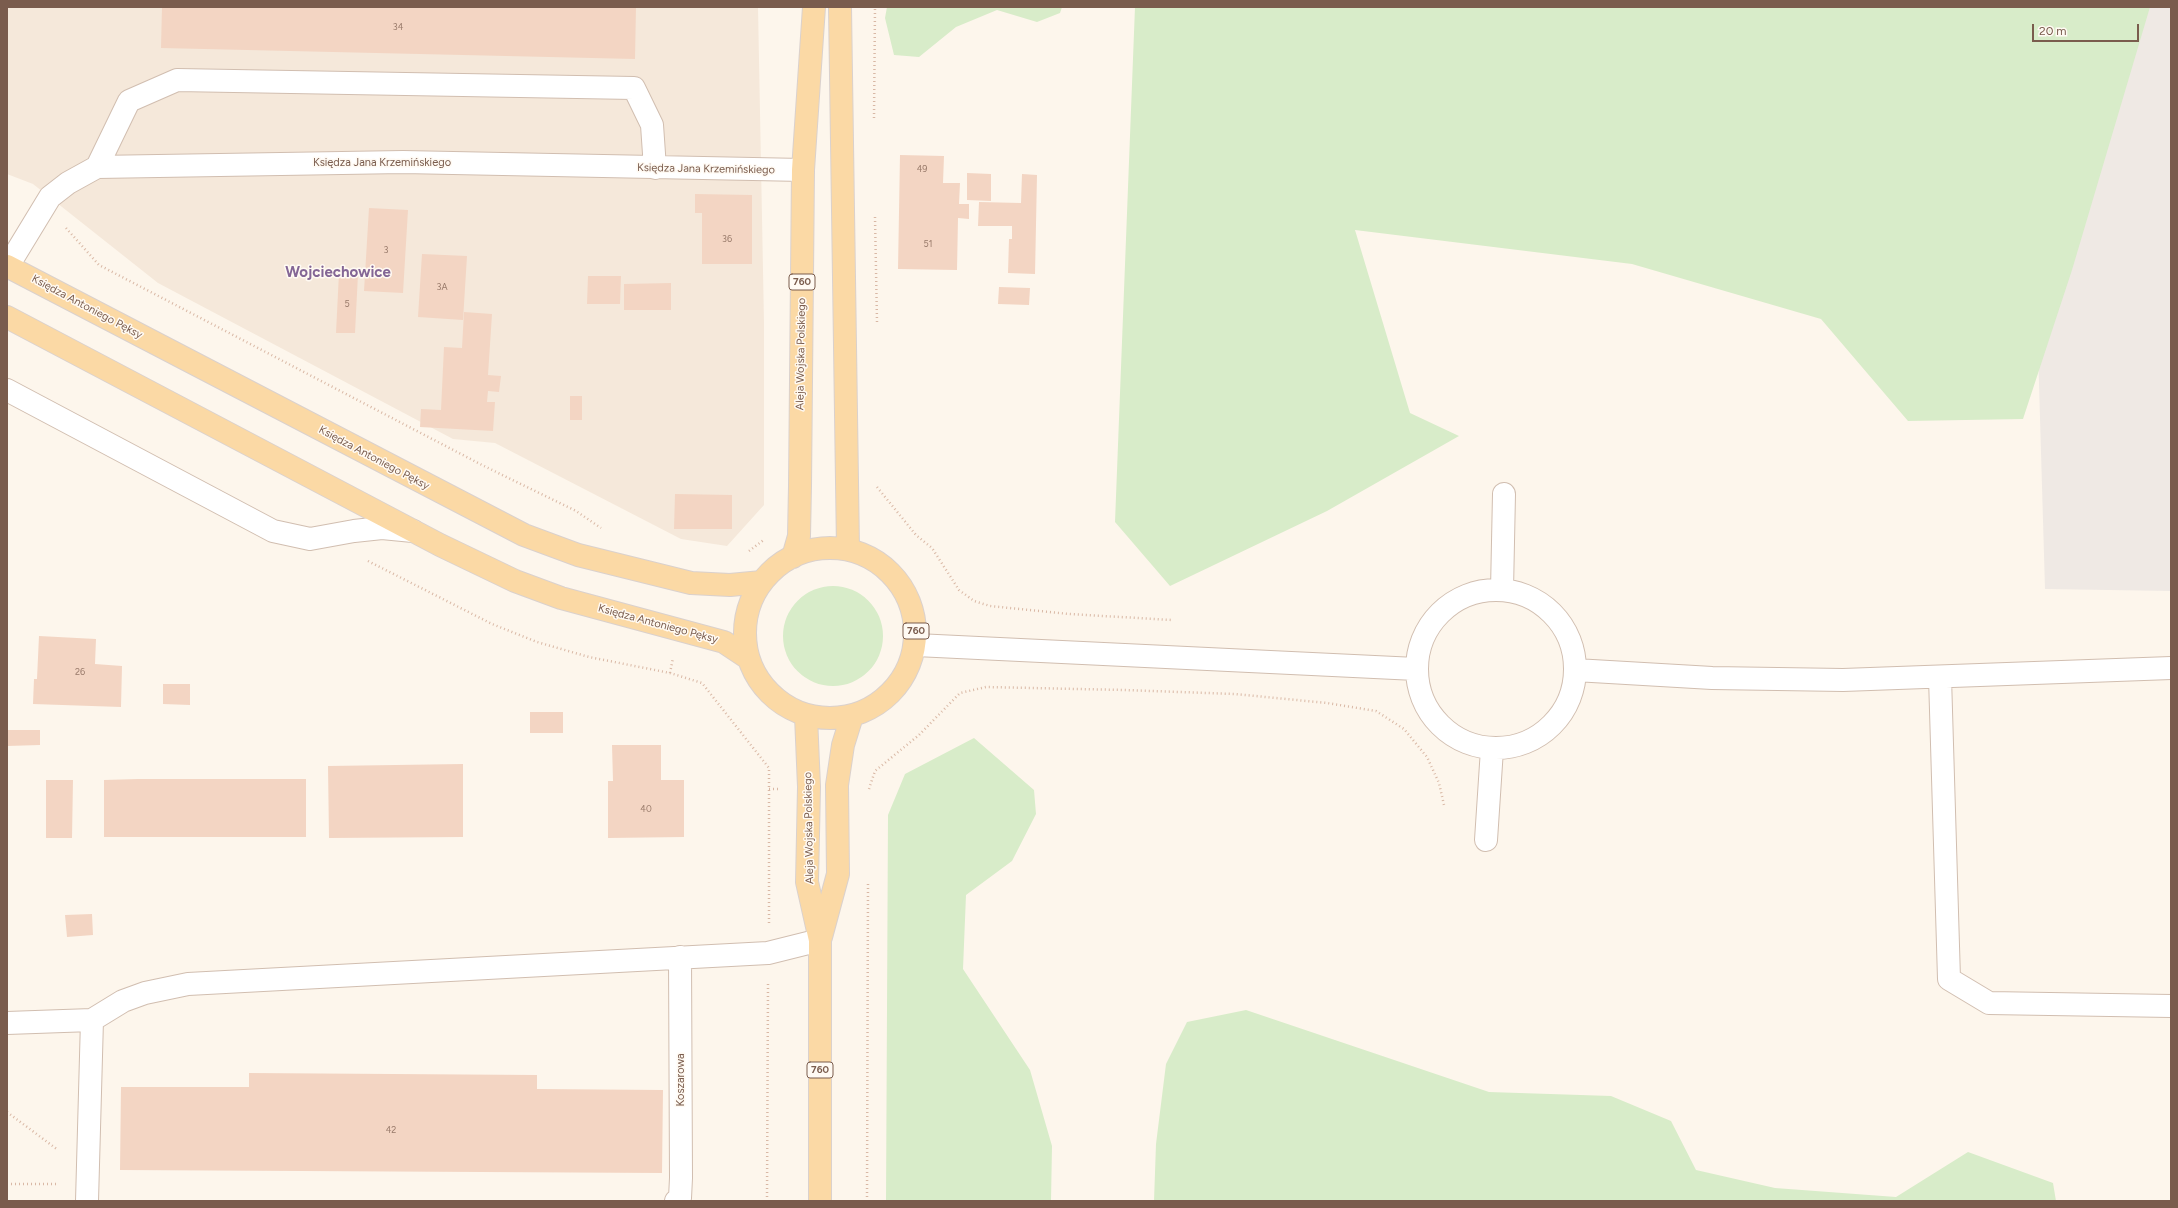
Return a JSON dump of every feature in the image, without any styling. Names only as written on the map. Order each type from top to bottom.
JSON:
[{"type":"main road","name":"Aleja Wojska Polskiego","points":[[794,556],[799,536],[803,170],[814,7]]},
{"type":"main road","points":[[840,7],[848,549]]},
{"type":"main road","name":"Księdza Antoniego Pęksy","points":[[7,266],[524,535],[578,555],[691,583],[730,585],[762,582]]},
{"type":"main road","name":"Księdza Antoniego Pęksy","points":[[7,317],[414,531],[515,581],[601,610],[680,629],[724,642],[748,658]]},
{"type":"main road","name":"760","points":[[827,547],[848,549],[874,559],[885,567],[900,582],[910,601],[916,621],[916,645],[909,667],[896,689],[876,706],[852,716],[826,719],[806,716],[787,707],[770,694],[756,678],[748,658],[744,638],[746,618],[752,599],[762,582],[780,564],[802,552],[827,547]]},
{"type":"main road","name":"Aleja Wojska Polskiego","points":[[806,716],[809,787],[808,882],[820,940],[820,1201]]},
{"type":"main road","name":"Aleja Wojska Polskiego","points":[[820,940],[838,874],[837,785],[843,745],[852,716]]},
{"type":"street","points":[[97,167],[129,101],[177,80],[634,88],[652,125],[655,168]]},
{"type":"street","name":"Księdza Jana Krzemińskiego","points":[[7,266],[50,197],[73,179],[97,167],[404,162],[803,170]]},
{"type":"street","points":[[7,390],[273,531],[310,539],[354,530],[382,528],[414,531]]},
{"type":"street","points":[[1502,590],[1504,494]]},
{"type":"street","points":[[1502,590],[1525,595],[1546,607],[1562,625],[1572,646],[1575,670],[1572,691],[1564,711],[1550,727],[1533,740],[1513,747],[1492,749],[1468,744],[1446,732],[1429,713],[1419,691],[1416,669],[1420,645],[1429,626],[1443,610],[1460,598],[1481,591],[1502,590]]},
{"type":"street","points":[[916,645],[1416,669]]},
{"type":"street","points":[[1575,670],[1712,678],[1842,680],[2171,668]]},
{"type":"street","points":[[1940,677],[1949,979],[1989,1003],[2171,1006]]},
{"type":"street","points":[[1486,840],[1492,749]]},
{"type":"street","points":[[7,1023],[92,1020],[123,1001],[145,993],[188,984],[768,953],[820,940]]},
{"type":"street","name":"Koszarowa","points":[[676,1201],[680,1198],[681,1178],[680,957]]},
{"type":"street","points":[[88,1186],[92,1020]]},
{"type":"path","points":[[39,214],[64,226],[99,265],[482,465],[576,511],[605,531]]},
{"type":"path","points":[[846,486],[878,487],[916,535],[932,548],[959,590],[974,601],[990,606],[1069,614],[1172,620]]},
{"type":"path","points":[[747,552],[763,542],[768,536]]},
{"type":"path","points":[[680,629],[670,674],[702,683],[769,768],[767,1201]]},
{"type":"path","points":[[869,796],[869,788],[875,770],[919,735],[960,693],[994,687],[1235,694],[1327,703],[1376,711],[1404,729],[1427,757],[1439,783],[1444,805]]},
{"type":"path","points":[[867,1201],[868,876]]},
{"type":"path","points":[[7,1112],[88,1186]]},
{"type":"path","points":[[7,1184],[88,1186]]},
{"type":"shaded area","points":[[7,7],[758,7],[764,323],[764,505],[727,546],[681,539],[495,443],[453,439],[158,283],[33,184],[7,174]]},
{"type":"shaded area","points":[[2028,7],[2171,7],[2171,591],[2045,589]]},
{"type":"green space","points":[[887,7],[1062,7],[1060,13],[1037,22],[997,10],[956,27],[919,57],[894,55],[885,18]]},
{"type":"green space","points":[[1135,7],[2150,7],[2072,270],[2023,419],[1908,421],[1821,319],[1632,264],[1355,230],[1410,413],[1459,436],[1327,511],[1170,586],[1115,522]]},
{"type":"green space","points":[[833,586],[843,587],[861,594],[875,608],[882,626],[882,646],[875,664],[861,678],[843,685],[833,686],[823,685],[805,678],[791,664],[784,646],[783,636],[784,626],[791,608],[805,594],[823,587]]},
{"type":"green space","points":[[974,738],[1034,790],[1036,814],[1012,861],[966,895],[963,969],[1030,1070],[1052,1146],[1051,1201],[886,1201],[888,815],[905,774]]},
{"type":"green space","points":[[1246,1010],[1489,1092],[1611,1096],[1671,1121],[1696,1170],[1775,1188],[1896,1197],[1968,1152],[2053,1183],[2056,1201],[1154,1201],[1156,1144],[1166,1064],[1187,1022]]},
{"type":"building","points":[[162,7],[636,7],[635,59],[161,48]]},
{"type":"building","points":[[900,155],[944,156],[943,183],[960,183],[959,204],[969,204],[969,219],[958,218],[957,270],[898,269]]},
{"type":"building","points":[[967,173],[991,174],[991,201],[967,200]]},
{"type":"building","points":[[1022,174],[1037,175],[1035,274],[1008,273],[1009,239],[1012,239],[1012,226],[978,226],[979,202],[1021,203]]},
{"type":"building","points":[[695,194],[752,195],[752,264],[702,264],[702,213],[695,213]]},
{"type":"building","points":[[369,208],[408,210],[403,293],[364,291]]},
{"type":"building","points":[[422,254],[467,256],[463,320],[418,317]]},
{"type":"building","points":[[339,273],[358,274],[355,333],[336,333]]},
{"type":"building","points":[[588,276],[621,276],[620,304],[587,304]]},
{"type":"building","points":[[671,283],[671,310],[624,310],[624,284]]},
{"type":"building","points":[[999,287],[1030,288],[1029,305],[998,304]]},
{"type":"building","points":[[464,312],[492,314],[488,375],[501,376],[499,392],[488,391],[487,402],[495,402],[493,431],[420,427],[421,409],[441,410],[444,347],[462,348]]},
{"type":"building","points":[[570,396],[582,396],[582,420],[570,420]]},
{"type":"building","points":[[675,494],[732,495],[732,529],[674,529]]},
{"type":"building","points":[[39,636],[96,639],[95,664],[122,666],[121,707],[33,704],[34,679],[37,679]]},
{"type":"building","points":[[163,684],[190,684],[190,705],[163,704]]},
{"type":"building","points":[[530,712],[563,712],[563,733],[530,733]]},
{"type":"building","points":[[7,730],[40,730],[40,745],[7,746]]},
{"type":"building","points":[[612,745],[661,745],[661,780],[684,780],[684,837],[608,838],[608,781],[613,781]]},
{"type":"building","points":[[463,764],[463,837],[329,838],[328,766]]},
{"type":"building","points":[[306,779],[306,837],[104,837],[104,780]]},
{"type":"building","points":[[46,780],[73,780],[72,838],[46,838]]},
{"type":"building","points":[[92,914],[93,935],[67,937],[65,915]]},
{"type":"building","points":[[249,1073],[537,1075],[537,1089],[663,1090],[662,1173],[120,1170],[121,1087],[249,1087]]},
{"type":"district","name":"Wojciechowice","points":[[338,273]]}]
